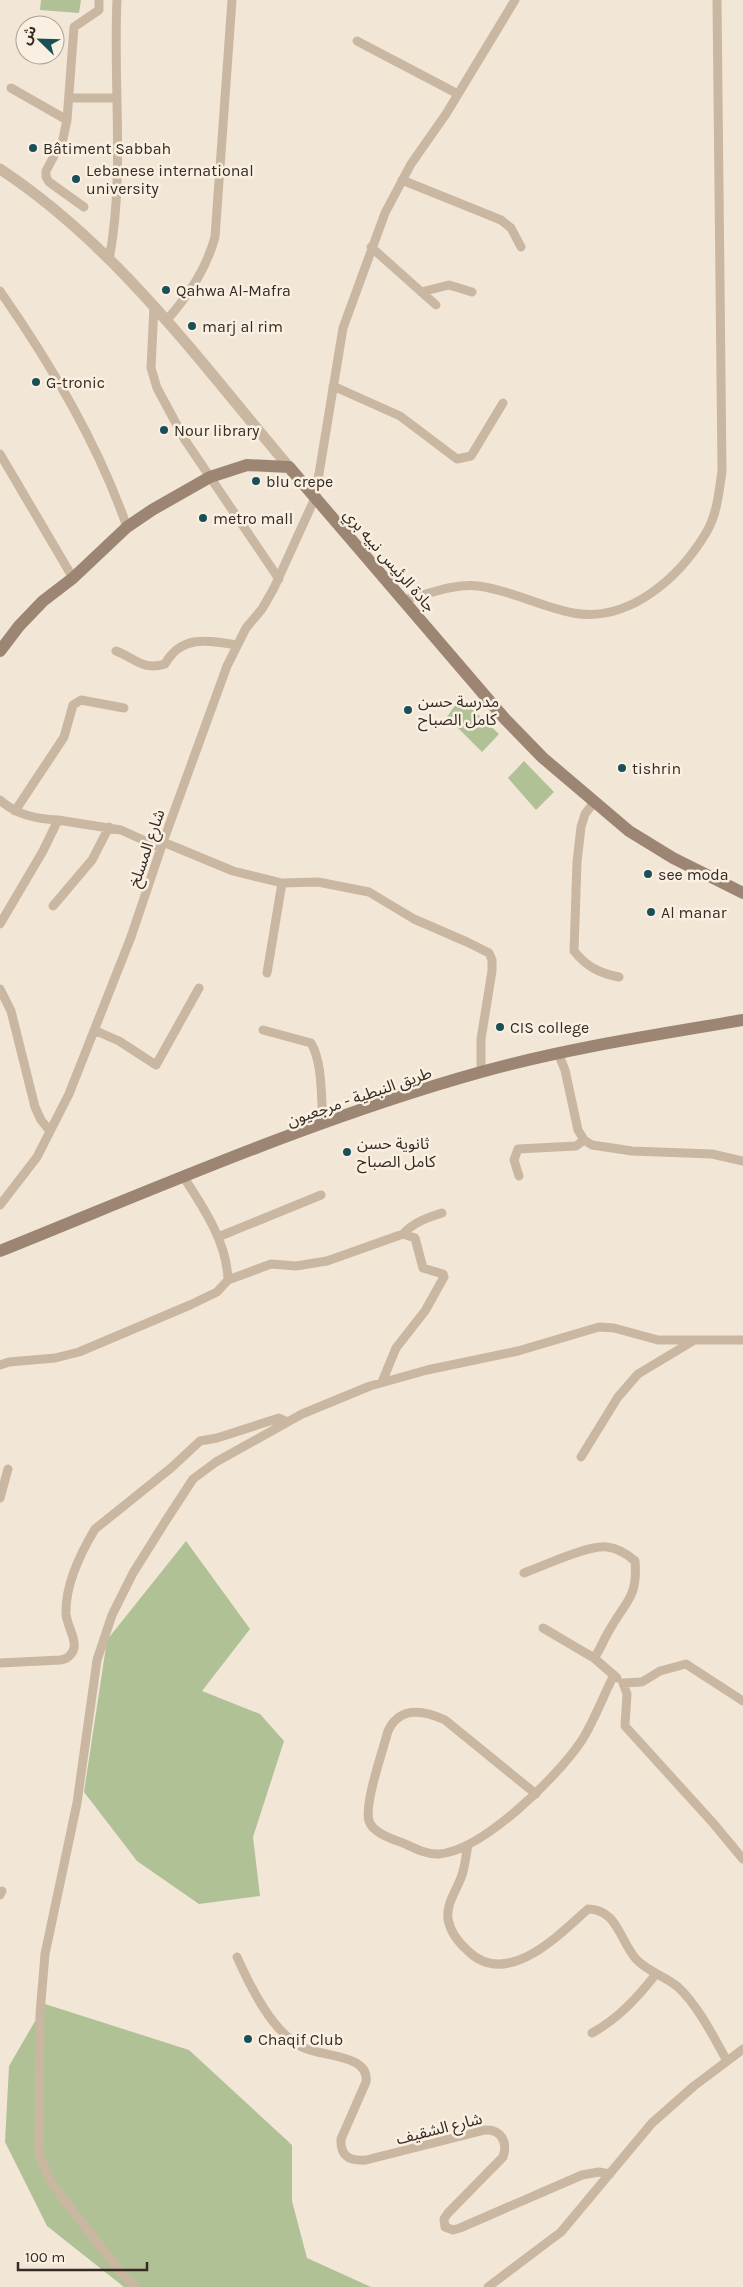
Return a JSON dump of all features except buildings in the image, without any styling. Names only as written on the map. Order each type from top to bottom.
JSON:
[{"type":"main road","points":[[0,650],[18,626],[37,608],[73,578],[127,527],[152,510],[210,477],[247,465],[289,467]]},
{"type":"main road","name":"جادة الرئيس نبيه بري","points":[[289,467],[505,719],[543,758],[629,831],[649,844],[743,893]]},
{"type":"main road","name":"طريق النبطية - مرجعيون","points":[[0,1251],[184,1176],[323,1124],[481,1072],[558,1053],[743,1020]]},
{"type":"street","points":[[84,207],[49,182],[46,177],[46,171],[63,139],[67,120],[74,27],[99,10],[100,0]]},
{"type":"street","points":[[109,260],[116,223],[115,41],[117,0]]},
{"type":"street","points":[[168,320],[198,281],[210,255],[214,236],[232,32],[232,0]]},
{"type":"street","name":"شارع المسلخ","points":[[0,1205],[36,1157],[69,1094],[131,937],[220,682],[236,645],[246,628],[262,609],[279,579],[315,498],[343,328],[385,213],[402,180],[458,94],[515,0]]},
{"type":"street","points":[[403,600],[458,587],[476,586],[574,613],[612,612],[630,607],[659,588],[706,533],[719,494],[722,471],[717,0]]},
{"type":"street","points":[[357,41],[458,94]]},
{"type":"street","points":[[12,88],[67,120]]},
{"type":"street","points":[[70,98],[116,98]]},
{"type":"street","points":[[0,170],[48,204],[109,260],[168,320],[289,467]]},
{"type":"street","points":[[402,180],[501,220],[511,228],[521,248]]},
{"type":"street","points":[[371,247],[436,305]]},
{"type":"street","points":[[421,292],[449,285],[472,292]]},
{"type":"street","points":[[0,291],[30,334],[105,468],[127,527]]},
{"type":"street","points":[[154,306],[151,368],[157,388],[185,440],[279,579]]},
{"type":"street","points":[[333,386],[400,416],[457,459],[471,456],[503,403]]},
{"type":"street","points":[[0,454],[73,578]]},
{"type":"street","points":[[116,651],[129,656],[137,663],[154,667],[165,664],[171,652],[186,644],[218,642],[236,645]]},
{"type":"street","points":[[15,811],[64,738],[72,705],[81,700],[124,708]]},
{"type":"street","points":[[0,800],[15,811],[43,819],[109,827],[233,871],[282,884],[318,882],[369,892],[414,919],[488,953],[492,960],[492,972],[481,1039],[481,1072]]},
{"type":"street","points":[[595,801],[585,814],[581,827],[574,951],[582,962],[593,969],[619,977]]},
{"type":"street","points":[[0,924],[44,851],[58,820]]},
{"type":"street","points":[[53,906],[92,860],[109,827]]},
{"type":"street","points":[[267,973],[282,884]]},
{"type":"street","points":[[94,1030],[119,1041],[156,1065],[199,988]]},
{"type":"street","points":[[0,989],[11,1010],[35,1106],[41,1120],[49,1130]]},
{"type":"street","points":[[263,1030],[301,1039],[311,1044],[316,1051],[323,1124]]},
{"type":"street","points":[[558,1053],[565,1070],[578,1130],[584,1140],[592,1145],[603,1148],[712,1154],[743,1161]]},
{"type":"street","points":[[519,1176],[514,1160],[518,1149],[576,1146],[584,1140]]},
{"type":"street","points":[[184,1176],[218,1237],[227,1268],[228,1280]]},
{"type":"street","points":[[218,1237],[321,1195]]},
{"type":"street","points":[[0,1364],[55,1358],[91,1348],[217,1292],[228,1280],[271,1264],[296,1266],[339,1258],[403,1234],[411,1226],[423,1219],[442,1213]]},
{"type":"street","points":[[382,1382],[399,1343],[425,1311],[444,1277],[443,1274],[436,1270],[423,1268],[414,1238],[403,1234]]},
{"type":"street","points":[[135,2287],[119,2270],[65,2202],[50,2180],[39,2155],[40,2014],[45,1954],[77,1803],[97,1660],[112,1615],[138,1564],[193,1479],[216,1462],[288,1422],[322,1405],[382,1382],[518,1351],[599,1327],[614,1328],[658,1340],[743,1340]]},
{"type":"street","points":[[581,1457],[618,1397],[638,1374],[646,1367],[693,1341]]},
{"type":"street","points":[[0,1664],[30,1660],[60,1660],[71,1656],[74,1648],[74,1638],[66,1613],[68,1594],[82,1552],[95,1529],[171,1468],[200,1441],[217,1438],[279,1418],[288,1422]]},
{"type":"street","points":[[0,1498],[8,1469]]},
{"type":"street","points":[[524,1573],[583,1552],[605,1547],[627,1554],[635,1561],[636,1580],[632,1595],[609,1631],[600,1651],[594,1658]]},
{"type":"street","points":[[543,1628],[594,1658],[623,1683],[627,1694],[625,1726],[743,1859]]},
{"type":"street","points":[[623,1683],[642,1682],[660,1671],[686,1664],[743,1701]]},
{"type":"street","points":[[536,1794],[445,1720],[427,1712],[416,1711],[399,1717],[388,1732],[374,1784],[369,1808],[369,1820],[372,1827],[384,1836],[426,1852],[446,1853],[468,1845],[524,1806],[536,1794],[580,1743],[614,1674]]},
{"type":"street","points":[[468,1845],[462,1875],[449,1905],[448,1918],[450,1930],[470,1954],[482,1961],[495,1964],[524,1958],[552,1942],[588,1909],[603,1911],[611,1918],[635,1958],[677,1987],[689,2000],[708,2026],[727,2062]]},
{"type":"street","name":"شارع الشقيف","points":[[237,1957],[262,2003],[278,2026],[296,2044],[318,2054],[350,2060],[365,2068],[367,2074],[366,2082],[341,2139],[341,2149],[346,2157],[352,2160],[366,2160],[485,2130],[493,2130],[503,2137],[505,2144],[503,2157],[448,2214],[444,2219],[445,2227],[453,2230],[460,2228],[582,2175],[599,2172],[610,2174]]},
{"type":"street","points":[[592,2033],[605,2026],[630,2006],[656,1974]]},
{"type":"street","points":[[488,2287],[560,2232],[639,2137],[666,2110],[743,2050]]},
{"type":"green space","points":[[41,0],[81,0],[79,13],[40,10]]},
{"type":"green space","points":[[460,698],[499,734],[482,752],[447,717]]},
{"type":"green space","points":[[524,761],[554,792],[536,810],[508,778]]},
{"type":"green space","points":[[186,1541],[250,1629],[202,1691],[260,1714],[284,1741],[253,1837],[260,1896],[199,1904],[137,1861],[84,1792],[107,1640]]},
{"type":"green space","points":[[45,2004],[189,2050],[292,2145],[292,2201],[307,2258],[371,2287],[124,2287],[47,2226],[5,2142],[9,2066]]},
{"type":"place","name":"Bâtiment Sabbah","points":[[33,148]]},
{"type":"place","name":"Lebanese international university","points":[[76,179]]},
{"type":"place","name":"Qahwa Al-Mafra","points":[[166,290]]},
{"type":"place","name":"marj al rim","points":[[192,326]]},
{"type":"place","name":"G-tronic","points":[[36,382]]},
{"type":"place","name":"Nour library","points":[[164,430]]},
{"type":"place","name":"blu crepe","points":[[256,481]]},
{"type":"place","name":"metro mall","points":[[203,518]]},
{"type":"place","name":"مدرسة حسن كامل الصباح","points":[[408,710]]},
{"type":"place","name":"tishrin","points":[[622,768]]},
{"type":"place","name":"see moda","points":[[648,874]]},
{"type":"place","name":"Al manar","points":[[651,912]]},
{"type":"place","name":"CIS college","points":[[500,1027]]},
{"type":"place","name":"ثانوية حسن كامل الصباح","points":[[347,1152]]},
{"type":"place","name":"Chaqif Club","points":[[248,2039]]}]
